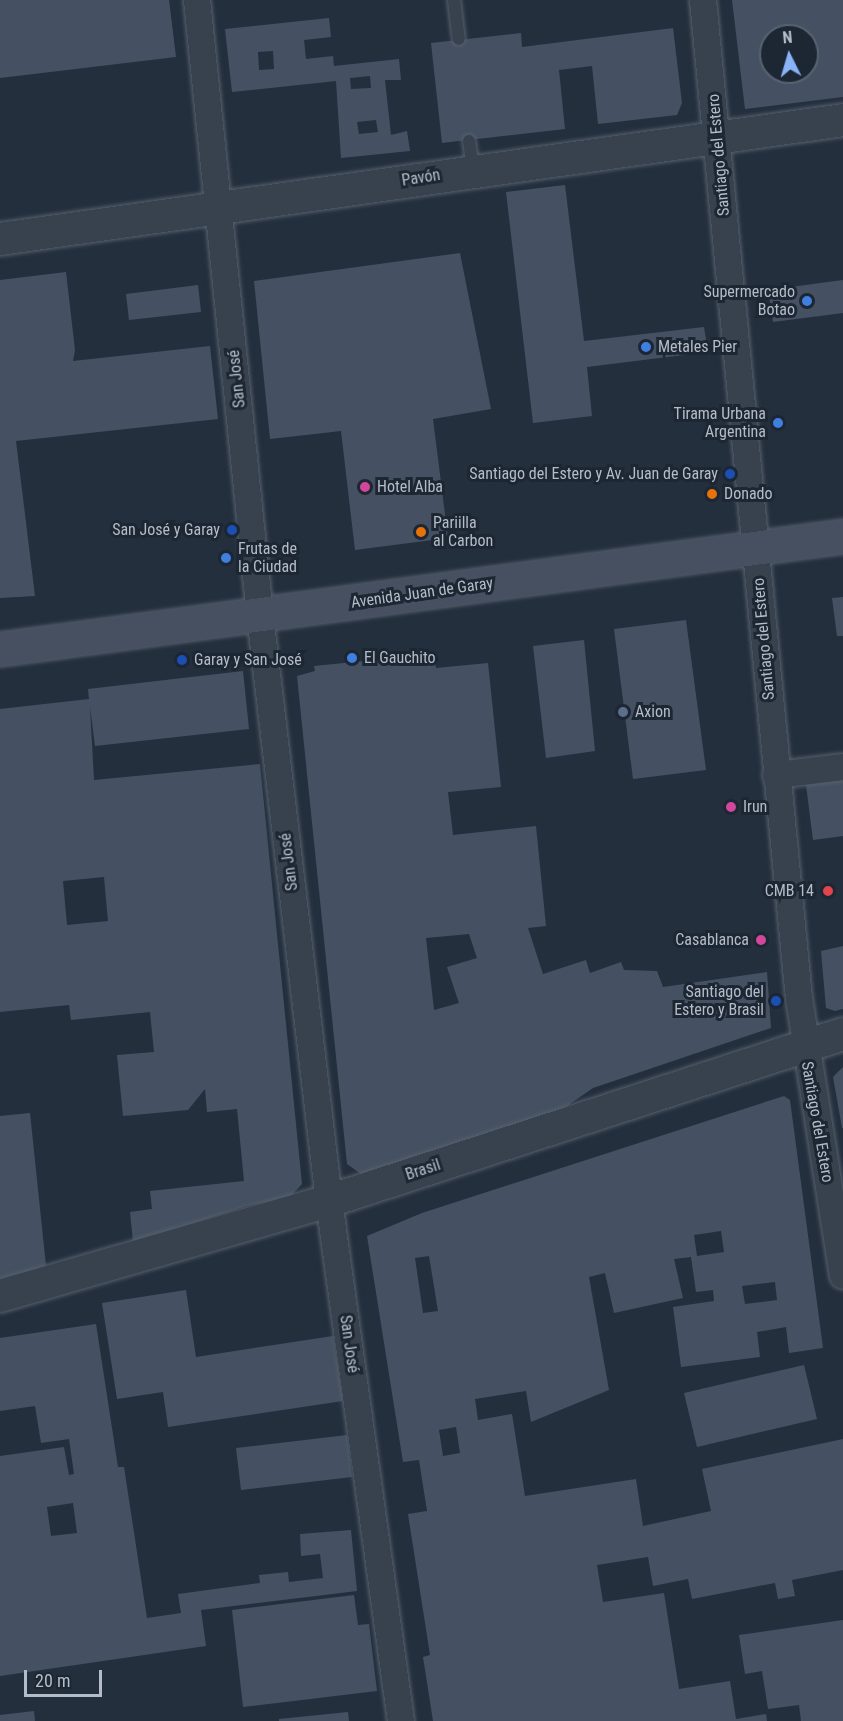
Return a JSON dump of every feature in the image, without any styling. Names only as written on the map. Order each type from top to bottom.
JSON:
[{"type":"main road","name":"Avenida Juan de Garay","points":[[0,649],[843,536]]},
{"type":"street","name":"San José","points":[[197,0],[260,615],[329,1201],[401,1721]]},
{"type":"street","name":"Santiago del Estero","points":[[703,0],[718,136],[776,776],[804,1046],[843,1276]]},
{"type":"street","name":"Pavón","points":[[0,239],[220,208],[471,156],[718,136],[843,120]]},
{"type":"street","points":[[776,776],[843,767]]},
{"type":"street","name":"Brasil","points":[[0,1296],[329,1201],[843,1034]]},
{"type":"lane","points":[[454,0],[459,39]]},
{"type":"building","points":[[0,0],[169,0],[176,57],[0,78]]},
{"type":"building","points":[[732,0],[843,0],[843,97],[745,109]]},
{"type":"building","points":[[329,18],[331,37],[304,40],[306,59],[333,56],[334,66],[399,59],[401,80],[385,80],[391,135],[407,131],[410,151],[341,158],[336,81],[232,92],[225,29]],"holes":[[[273,51],[274,69],[259,70],[258,52]],[[370,76],[371,88],[351,89],[350,78]],[[376,120],[378,132],[359,134],[357,122]]]},
{"type":"building","points":[[673,28],[682,103],[677,115],[598,124],[592,66],[559,70],[565,129],[442,143],[431,43],[521,33],[522,47]]},
{"type":"building","points":[[565,185],[584,341],[704,327],[708,352],[587,367],[592,416],[533,423],[506,192]]},
{"type":"building","points":[[460,253],[491,409],[433,419],[448,538],[355,550],[341,431],[270,439],[254,281]]},
{"type":"building","points":[[66,272],[75,350],[73,361],[210,346],[218,419],[16,441],[35,596],[0,598],[0,280]]},
{"type":"building","name":"Supermercado Botao","points":[[843,280],[843,313],[773,322],[768,290]]},
{"type":"building","points":[[198,285],[201,312],[129,320],[126,294]]},
{"type":"building","points":[[843,597],[843,636],[837,636],[832,598]]},
{"type":"building","points":[[686,620],[706,770],[633,779],[614,629]]},
{"type":"building","points":[[584,640],[595,751],[546,758],[533,646]]},
{"type":"building","points":[[434,654],[436,668],[488,663],[501,787],[448,792],[453,835],[536,826],[546,926],[528,928],[543,974],[586,960],[590,973],[621,962],[624,970],[657,971],[663,987],[767,972],[771,1028],[593,1088],[564,1108],[361,1174],[347,1164],[297,676],[315,671],[314,666]],"holes":[[[469,934],[477,958],[447,967],[459,1003],[434,1010],[426,938]]]},
{"type":"building","points":[[243,671],[249,729],[95,746],[90,707],[94,780],[260,764],[302,1184],[290,1197],[247,1206],[133,1242],[130,1212],[152,1209],[150,1191],[244,1181],[237,1109],[207,1112],[205,1089],[188,1110],[123,1116],[117,1055],[154,1052],[150,1012],[71,1020],[69,1005],[0,1012],[0,709],[89,699],[88,689]],"holes":[[[104,877],[108,921],[67,925],[63,881]]]},
{"type":"building","points":[[843,780],[843,836],[813,840],[806,785]]},
{"type":"building","points":[[843,946],[843,1009],[835,1011],[826,1008],[821,951]]},
{"type":"building","points":[[843,1067],[843,1128],[842,1128],[833,1077]]},
{"type":"building","points":[[784,1096],[790,1100],[823,1348],[789,1353],[786,1327],[757,1332],[760,1357],[681,1367],[673,1307],[714,1301],[713,1290],[696,1292],[691,1257],[674,1259],[683,1298],[614,1313],[605,1273],[589,1277],[609,1390],[531,1422],[526,1391],[475,1399],[478,1420],[512,1414],[525,1496],[636,1479],[643,1526],[711,1511],[702,1469],[843,1439],[843,1570],[792,1580],[795,1596],[778,1599],[775,1583],[692,1599],[688,1579],[653,1586],[648,1557],[597,1565],[603,1602],[664,1593],[679,1689],[730,1681],[736,1719],[766,1714],[767,1721],[433,1721],[423,1657],[430,1655],[408,1514],[427,1511],[419,1460],[403,1462],[367,1236],[422,1213]],"holes":[[[721,1231],[724,1252],[697,1256],[694,1235]],[[429,1256],[438,1311],[423,1313],[415,1258]],[[775,1282],[777,1300],[745,1304],[742,1286]],[[456,1427],[460,1453],[443,1456],[439,1430]]]},
{"type":"building","points":[[30,1113],[46,1266],[0,1279],[0,1116]]},
{"type":"building","points":[[186,1290],[196,1357],[333,1336],[343,1401],[168,1427],[163,1392],[117,1399],[102,1303]]},
{"type":"building","points":[[96,1324],[118,1467],[124,1467],[147,1618],[181,1613],[178,1594],[260,1583],[259,1575],[288,1572],[289,1582],[323,1578],[320,1554],[301,1556],[300,1534],[351,1530],[357,1591],[201,1610],[206,1646],[0,1676],[0,1456],[64,1447],[69,1475],[74,1474],[69,1439],[41,1443],[35,1406],[0,1411],[0,1338]],"holes":[[[73,1503],[77,1533],[51,1536],[47,1507]]]},
{"type":"building","points":[[804,1365],[817,1419],[697,1447],[684,1393]]},
{"type":"building","points":[[347,1435],[352,1477],[241,1490],[236,1448]]},
{"type":"building","points":[[354,1595],[358,1625],[369,1624],[377,1691],[243,1707],[232,1610]]},
{"type":"building","points":[[843,1620],[843,1721],[801,1721],[799,1705],[768,1709],[762,1671],[745,1674],[739,1635]]},
{"type":"building","points":[[34,1711],[35,1721],[0,1721],[0,1715]]},
{"type":"building","points":[[348,1712],[349,1721],[279,1721],[279,1719]]},
{"type":"place","name":"Supermercado Botao","points":[[807,301]]},
{"type":"place","name":"Metales Pier","points":[[646,347]]},
{"type":"place","name":"Tirama Urbana Argentina","points":[[778,423]]},
{"type":"place","name":"Santiago del Estero y Av. Juan de Garay","points":[[730,474]]},
{"type":"place","name":"Hotel Alba","points":[[365,487]]},
{"type":"place","name":"Donado","points":[[712,494]]},
{"type":"place","name":"San José y Garay","points":[[232,530]]},
{"type":"place","name":"Pariilla al Carbon","points":[[421,532]]},
{"type":"place","name":"Frutas de la Ciudad","points":[[226,558]]},
{"type":"place","name":"El Gauchito","points":[[352,658]]},
{"type":"place","name":"Garay y San José","points":[[182,660]]},
{"type":"place","name":"Axion","points":[[623,712]]},
{"type":"place","name":"Irun","points":[[731,807]]},
{"type":"place","name":"CMB 14","points":[[828,891]]},
{"type":"place","name":"Casablanca","points":[[761,940]]},
{"type":"place","name":"Santiago del Estero y Brasil","points":[[776,1001]]}]
